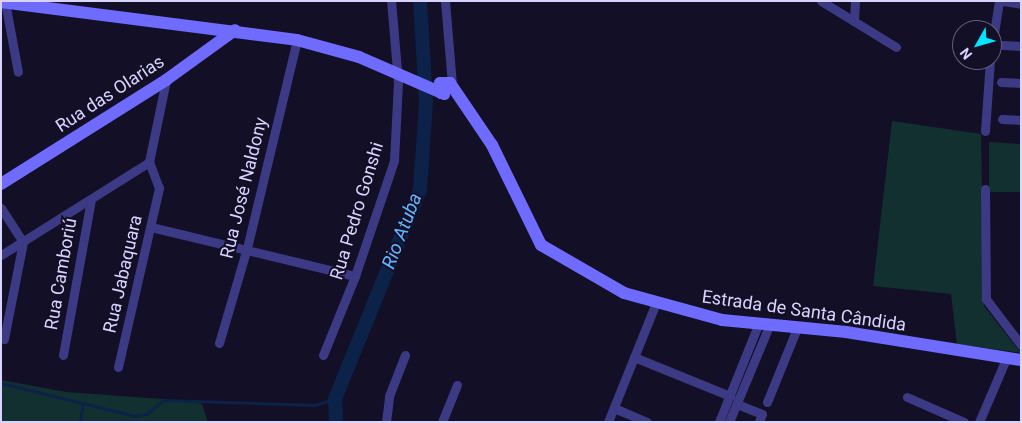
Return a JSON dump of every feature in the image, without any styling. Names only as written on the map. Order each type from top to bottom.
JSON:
[{"type":"main road","points":[[3,2],[235,30],[297,40],[398,72],[427,86],[445,87]]},
{"type":"main road","name":"Rua das Olarias","points":[[1,184],[166,80],[235,30]]},
{"type":"main road","name":"Estrada de Santa Cândida","points":[[445,87],[468,112],[499,156],[541,245],[585,275],[638,294],[655,305],[763,326],[797,328],[1021,360]]},
{"type":"street","name":"Rua Pedro Gonshi","points":[[323,355],[356,276],[394,161],[398,72],[391,1]]},
{"type":"street","points":[[445,1],[448,58],[445,87]]},
{"type":"street","points":[[821,1],[896,46]]},
{"type":"street","points":[[854,21],[855,1]]},
{"type":"street","points":[[996,20],[999,1]]},
{"type":"street","points":[[1003,1],[1021,4]]},
{"type":"street","points":[[3,2],[18,72]]},
{"type":"street","name":"Rua José Naldony","points":[[219,343],[247,248],[297,40]]},
{"type":"street","points":[[1003,45],[1021,46]]},
{"type":"street","points":[[984,131],[989,70]]},
{"type":"street","points":[[1,255],[149,162],[166,80]]},
{"type":"street","points":[[1001,82],[1021,83]]},
{"type":"street","points":[[1002,119],[1021,120]]},
{"type":"street","name":"Rua Jabaquara","points":[[118,367],[159,188],[149,162]]},
{"type":"street","points":[[985,189],[986,299],[1021,345]]},
{"type":"street","name":"Rua Camboriú","points":[[63,355],[91,200]]},
{"type":"street","points":[[1,208],[23,242],[4,340]]},
{"type":"street","points":[[151,227],[247,248],[356,276]]},
{"type":"street","points":[[608,422],[655,305]]},
{"type":"street","points":[[719,422],[763,326]]},
{"type":"street","points":[[729,422],[737,404],[763,326]]},
{"type":"street","points":[[767,402],[797,328]]},
{"type":"street","points":[[386,422],[389,396],[405,355]]},
{"type":"street","points":[[634,357],[730,396]]},
{"type":"street","points":[[980,422],[1006,359]]},
{"type":"street","points":[[442,422],[457,385]]},
{"type":"street","points":[[907,397],[964,422]]},
{"type":"street","points":[[737,404],[762,414],[759,422]]},
{"type":"street","points":[[614,408],[647,422]]},
{"type":"green space","points":[[892,121],[981,134],[984,306],[1021,353],[957,344],[951,294],[873,286]]},
{"type":"green space","points":[[989,142],[1021,144],[1021,192],[989,192]]},
{"type":"green space","points":[[1,380],[66,392],[190,401],[202,404],[208,422],[1,422]]},
{"type":"waterway","name":"Rio Atuba","points":[[336,422],[335,399],[420,190],[426,101],[420,1]]},
{"type":"waterway","points":[[1,383],[135,416],[147,414],[163,400],[314,405],[335,399]]},
{"type":"waterway","points":[[80,422],[83,404]]}]
